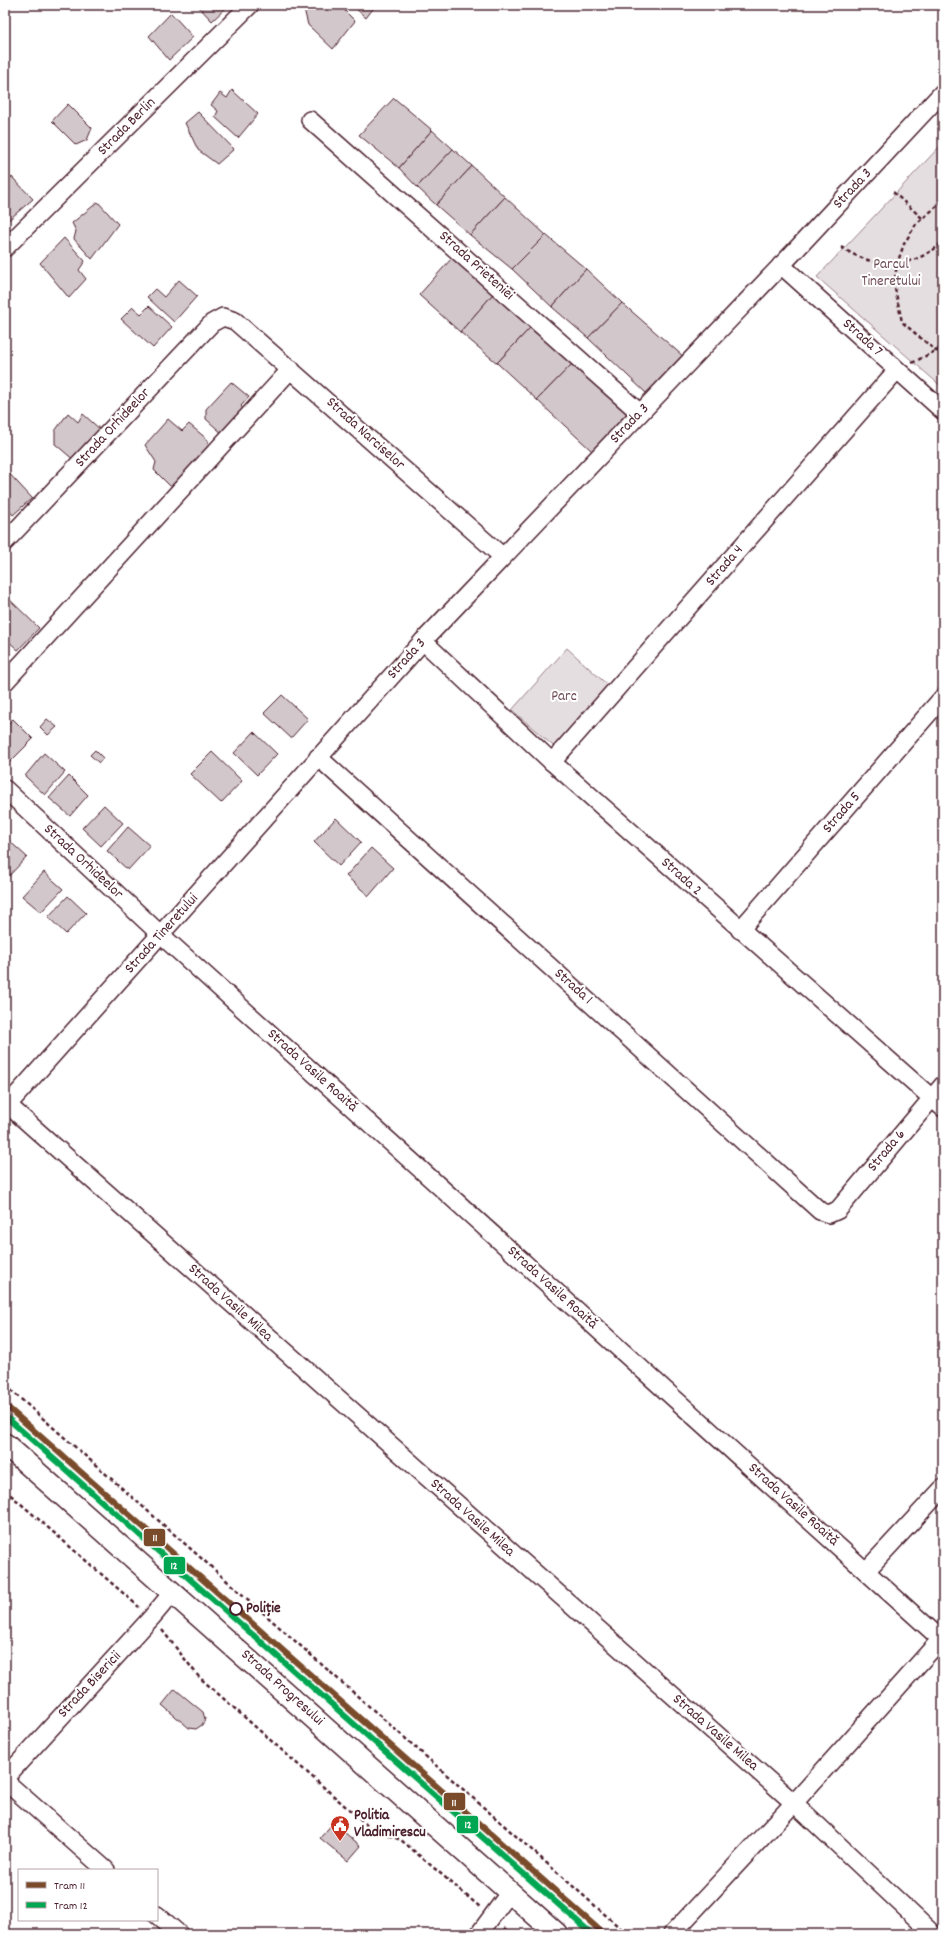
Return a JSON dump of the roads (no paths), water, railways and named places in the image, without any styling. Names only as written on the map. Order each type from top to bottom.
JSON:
[{"type":"main road","name":"Strada Progresului","points":[[5,1444],[557,1934]]},
{"type":"street","name":"Strada Berlin","points":[[5,248],[250,5]]},
{"type":"street","name":"Strada 3","points":[[318,757],[423,641],[781,265],[943,92]]},
{"type":"street","name":"Strada Prieteniei","points":[[310,120],[640,413]]},
{"type":"street","name":"Strada 7","points":[[781,265],[943,411]]},
{"type":"street","name":"Strada Narciselor","points":[[223,317],[235,321],[503,557]]},
{"type":"street","name":"Strada Orhideelor","points":[[5,542],[212,323],[223,317]]},
{"type":"street","points":[[5,682],[291,369]]},
{"type":"street","name":"Strada 4","points":[[552,762],[897,370]]},
{"type":"street","name":"Strada 2","points":[[423,641],[552,762],[740,930],[939,1097]]},
{"type":"street","name":"Strada 5","points":[[740,930],[943,697]]},
{"type":"street","name":"Strada Tineretului","points":[[6,1107],[161,935],[318,757]]},
{"type":"street","name":"Strada 1","points":[[318,757],[820,1211],[829,1214]]},
{"type":"street","name":"Strada Orhideelor","points":[[5,789],[161,935]]},
{"type":"street","name":"Strada Vasile Roaită","points":[[161,935],[942,1640]]},
{"type":"street","name":"Strada 6","points":[[829,1214],[838,1210],[939,1097]]},
{"type":"street","name":"Strada Vasile Milea","points":[[6,1107],[794,1802],[933,1934]]},
{"type":"street","points":[[866,1572],[943,1488]]},
{"type":"street","name":"Strada Bisericii","points":[[5,1778],[173,1592]]},
{"type":"street","points":[[672,1934],[942,1640]]},
{"type":"street","points":[[5,1781],[105,1869]]},
{"type":"street","points":[[479,1934],[510,1892]]},
{"type":"street","points":[[158,1916],[179,1934]]},
{"type":"tram line","name":"11","points":[[5,1405],[604,1934]]},
{"type":"tram line","name":"12","points":[[5,1416],[592,1934]]},
{"type":"place","name":"Poliție","points":[[236,1609]]},
{"type":"place","name":"Politia Vladimirescu","points":[[340,1842]]},
{"type":"park label","name":"Parcul Tineretului","points":[[891,274]]},
{"type":"park label","name":"Parc","points":[[564,697]]}]
